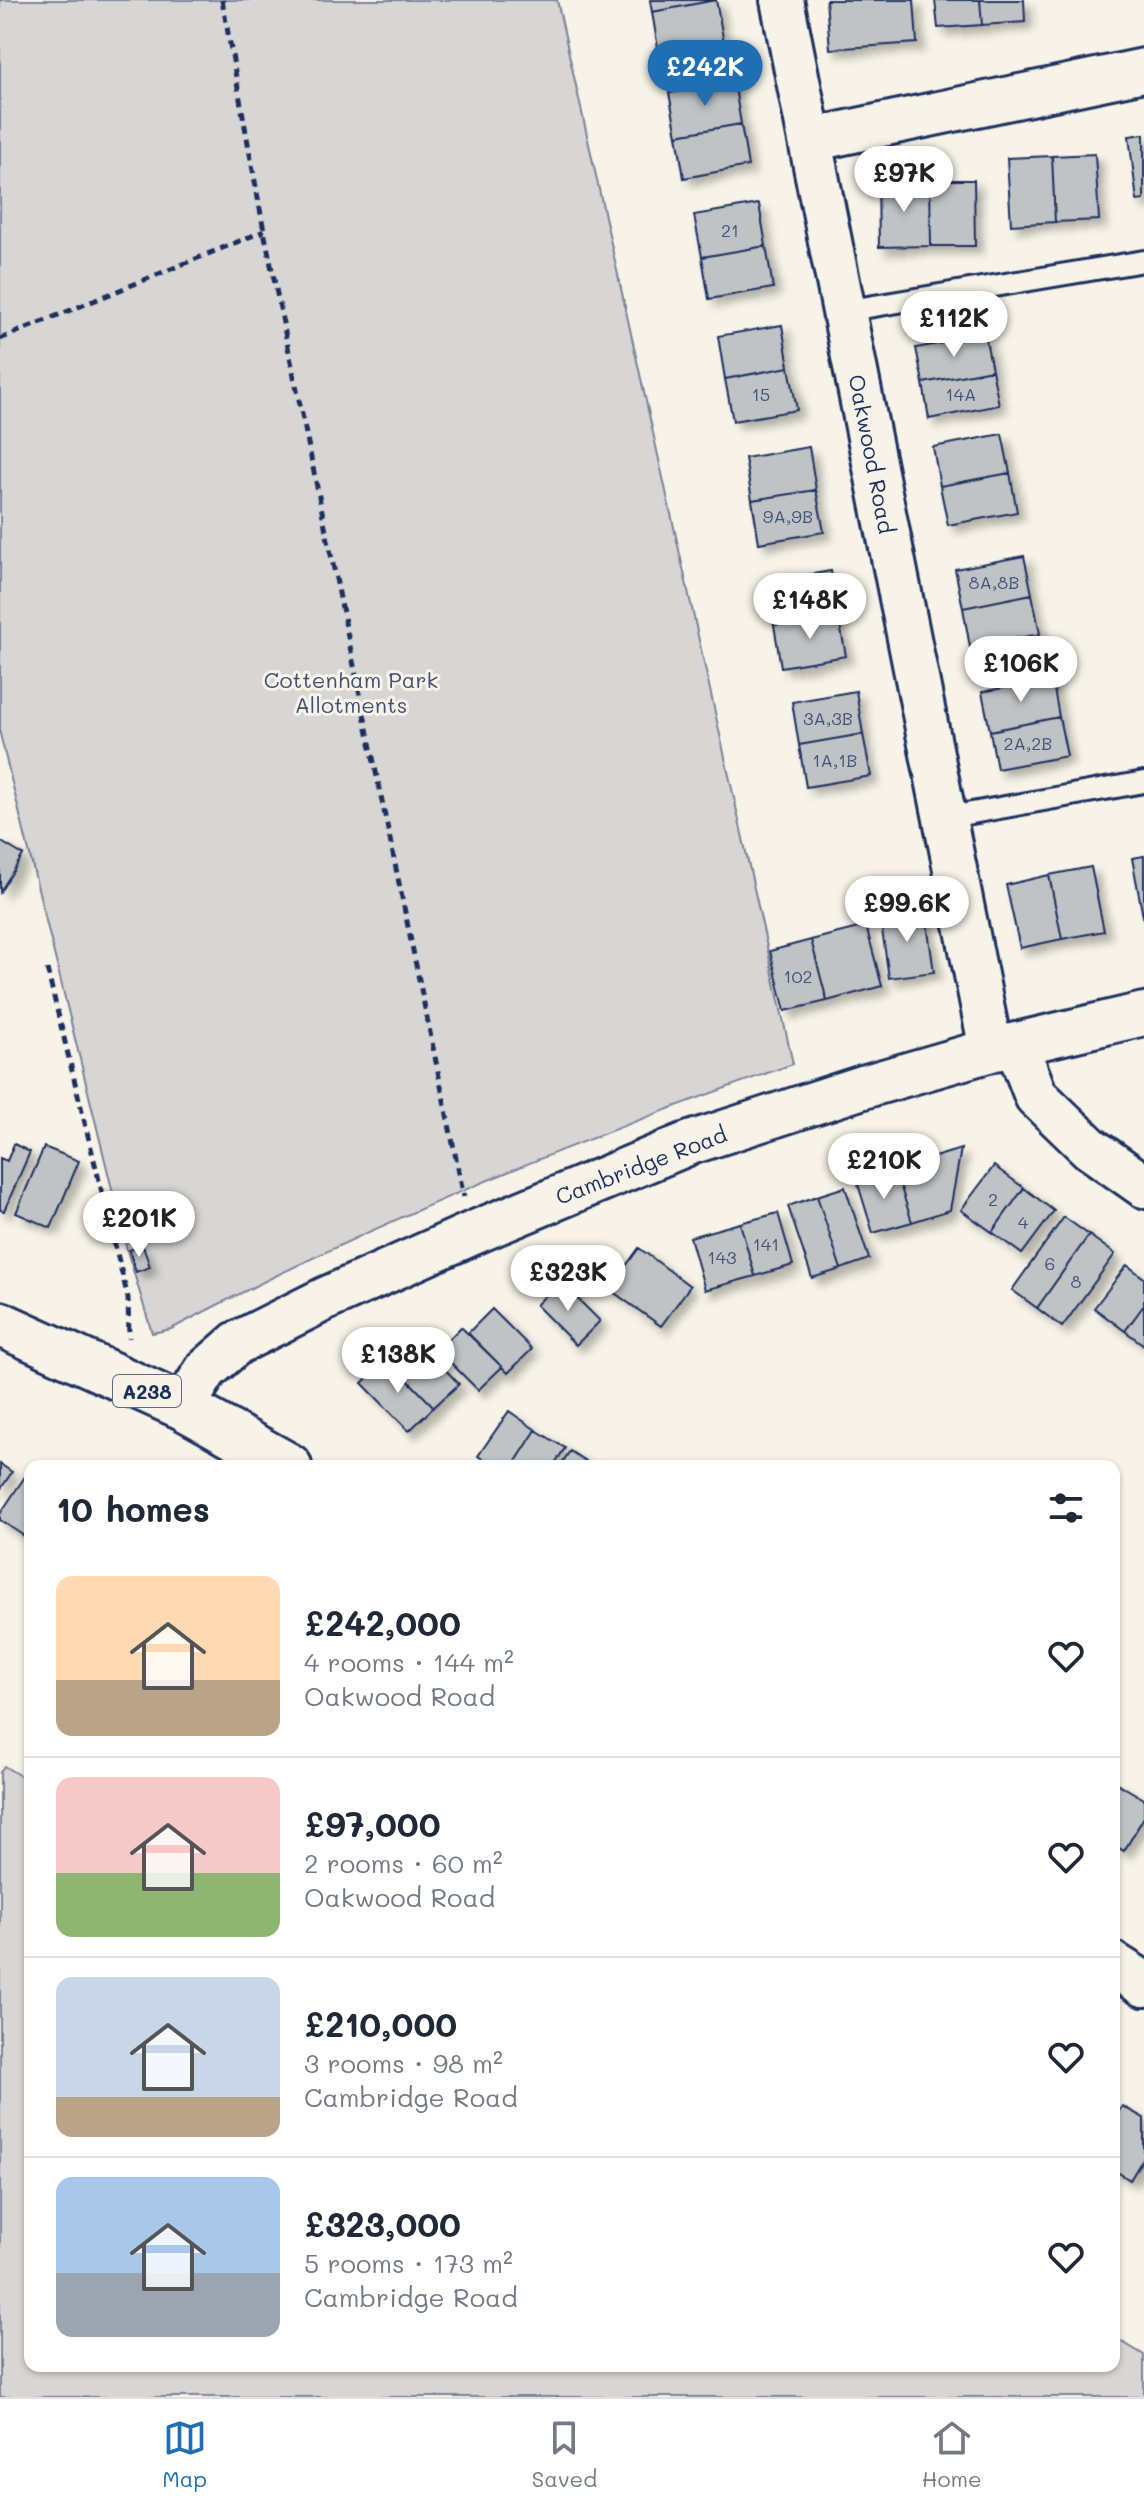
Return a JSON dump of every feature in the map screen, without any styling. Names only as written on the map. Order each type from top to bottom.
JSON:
[{"type":"main road","name":"A238","points":[[0,1325],[183,1407],[278,1460]]},
{"type":"main road","points":[[1120,1969],[1144,1984]]},
{"type":"street","name":"Oakwood Road","points":[[782,0],[944,818],[1004,1047],[1036,1096],[1090,1148],[1144,1186]]},
{"type":"street","points":[[810,140],[1144,70]]},
{"type":"street","name":"Cambridge Road","points":[[183,1407],[206,1370],[237,1343],[325,1299],[473,1233],[687,1144],[863,1087],[1004,1047],[1144,1014]]},
{"type":"lane","points":[[844,311],[1144,261]]},
{"type":"lane","points":[[944,818],[1144,782]]},
{"type":"path","points":[[222,0],[264,231],[473,1233]]},
{"type":"path","points":[[0,339],[264,231]]},
{"type":"path","points":[[47,969],[128,1298],[129,1343],[117,1377]]},
{"type":"green space","name":"Cottenham Park Allotments","points":[[0,0],[557,0],[793,1064],[634,1122],[477,1185],[322,1253],[171,1329],[152,1333],[127,1250],[0,734]]},
{"type":"green space","points":[[4,1766],[24,1778],[24,2372],[1120,2372],[1120,2341],[1144,2355],[1144,2397],[0,2397],[0,1772]]},
{"type":"building","points":[[650,0],[716,0],[652,12]]},
{"type":"building","points":[[716,0],[724,43],[659,54],[652,12]]},
{"type":"building","points":[[826,0],[914,0],[917,43],[830,49]]},
{"type":"building","points":[[935,0],[980,0],[982,25],[938,28]]},
{"type":"building","points":[[980,0],[1024,0],[1025,22],[982,25]]},
{"type":"building","points":[[734,82],[741,124],[677,135],[669,93]]},
{"type":"building","points":[[741,124],[748,166],[684,178],[677,135]]},
{"type":"building","points":[[1144,134],[1144,200],[1137,201],[1129,136]]},
{"type":"building","points":[[1095,154],[1099,220],[1055,222],[1052,156]]},
{"type":"building","points":[[1052,156],[1055,222],[1011,225],[1007,158]]},
{"type":"building","points":[[930,180],[931,246],[879,247],[878,181]]},
{"type":"building","points":[[930,180],[974,180],[975,246],[931,246]]},
{"type":"building","points":[[759,204],[766,246],[702,257],[694,215]]},
{"type":"building","points":[[766,246],[773,288],[709,299],[702,257]]},
{"type":"building","points":[[782,325],[789,367],[725,379],[718,336]]},
{"type":"building","points":[[985,335],[992,370],[923,383],[916,348]]},
{"type":"building","points":[[789,367],[797,410],[733,421],[725,379]]},
{"type":"building","points":[[992,370],[999,405],[929,419],[923,383]]},
{"type":"building","points":[[1002,434],[1010,473],[940,486],[933,447]]},
{"type":"building","points":[[809,447],[816,490],[752,500],[745,458]]},
{"type":"building","points":[[1010,473],[1017,512],[948,525],[940,486]]},
{"type":"building","points":[[816,490],[824,532],[759,543],[752,500]]},
{"type":"building","points":[[1024,556],[1032,594],[963,608],[955,569]]},
{"type":"building","points":[[831,571],[838,614],[774,625],[766,582]]},
{"type":"building","points":[[1032,594],[1040,634],[970,647],[963,608]]},
{"type":"building","points":[[838,614],[846,656],[781,667],[774,625]]},
{"type":"building","points":[[1052,678],[1059,717],[990,731],[982,692]]},
{"type":"building","points":[[856,691],[863,734],[799,745],[792,702]]},
{"type":"building","points":[[1059,717],[1067,756],[997,769],[990,731]]},
{"type":"building","points":[[863,734],[871,776],[806,787],[799,745]]},
{"type":"building","points":[[0,841],[23,855],[0,892]]},
{"type":"building","points":[[1144,856],[1144,922],[1132,858]]},
{"type":"building","points":[[1091,867],[1104,931],[1062,939],[1049,875]]},
{"type":"building","points":[[1049,875],[1062,939],[1020,948],[1006,885]]},
{"type":"building","points":[[925,910],[934,972],[889,978],[880,916]]},
{"type":"building","points":[[866,926],[882,986],[827,1001],[811,940]]},
{"type":"building","points":[[811,940],[827,1001],[785,1011],[770,951]]},
{"type":"building","points":[[14,1144],[30,1152],[4,1211],[0,1210],[0,1158],[7,1161]]},
{"type":"building","points":[[44,1147],[79,1161],[51,1228],[16,1213]]},
{"type":"building","points":[[961,1149],[950,1210],[912,1222],[895,1169]]},
{"type":"building","points":[[994,1166],[1024,1188],[992,1232],[961,1210]]},
{"type":"building","points":[[895,1169],[912,1222],[873,1233],[857,1181]]},
{"type":"building","points":[[845,1187],[869,1259],[841,1269],[817,1196]]},
{"type":"building","points":[[1024,1188],[1054,1211],[1022,1254],[992,1232]]},
{"type":"building","points":[[817,1196],[841,1269],[812,1278],[788,1206]]},
{"type":"building","points":[[778,1213],[793,1265],[755,1276],[740,1223]]},
{"type":"building","points":[[1064,1217],[1089,1235],[1037,1308],[1012,1290]]},
{"type":"building","points":[[740,1223],[755,1276],[705,1290],[690,1237]]},
{"type":"building","points":[[1089,1235],[1115,1254],[1062,1327],[1037,1308]]},
{"type":"building","points":[[143,1246],[150,1267],[136,1272],[129,1250]]},
{"type":"building","points":[[639,1248],[690,1286],[661,1326],[609,1289]]},
{"type":"building","points":[[1127,1265],[1144,1278],[1144,1305],[1125,1331],[1094,1308]]},
{"type":"building","points":[[560,1281],[600,1321],[576,1345],[536,1305]]},
{"type":"building","points":[[1144,1305],[1144,1345],[1125,1331]]},
{"type":"building","points":[[492,1309],[532,1349],[508,1373],[468,1333]]},
{"type":"building","points":[[461,1327],[502,1367],[478,1390],[438,1350]]},
{"type":"building","points":[[420,1343],[459,1384],[434,1407],[395,1367]]},
{"type":"building","points":[[387,1359],[434,1407],[409,1431],[362,1383]]},
{"type":"building","points":[[509,1411],[536,1430],[517,1460],[484,1460],[478,1456]]},
{"type":"building","points":[[536,1430],[565,1448],[557,1460],[517,1460]]},
{"type":"building","points":[[570,1451],[584,1460],[564,1460]]},
{"type":"building","points":[[0,1464],[12,1472],[0,1490]]},
{"type":"building","points":[[24,1478],[24,1536],[0,1520],[0,1514]]},
{"type":"building","points":[[1120,1785],[1144,1799],[1144,1817],[1124,1851],[1120,1849]]},
{"type":"building","points":[[1122,2106],[1144,2118],[1144,2157],[1130,2180],[1120,2174]]}]
